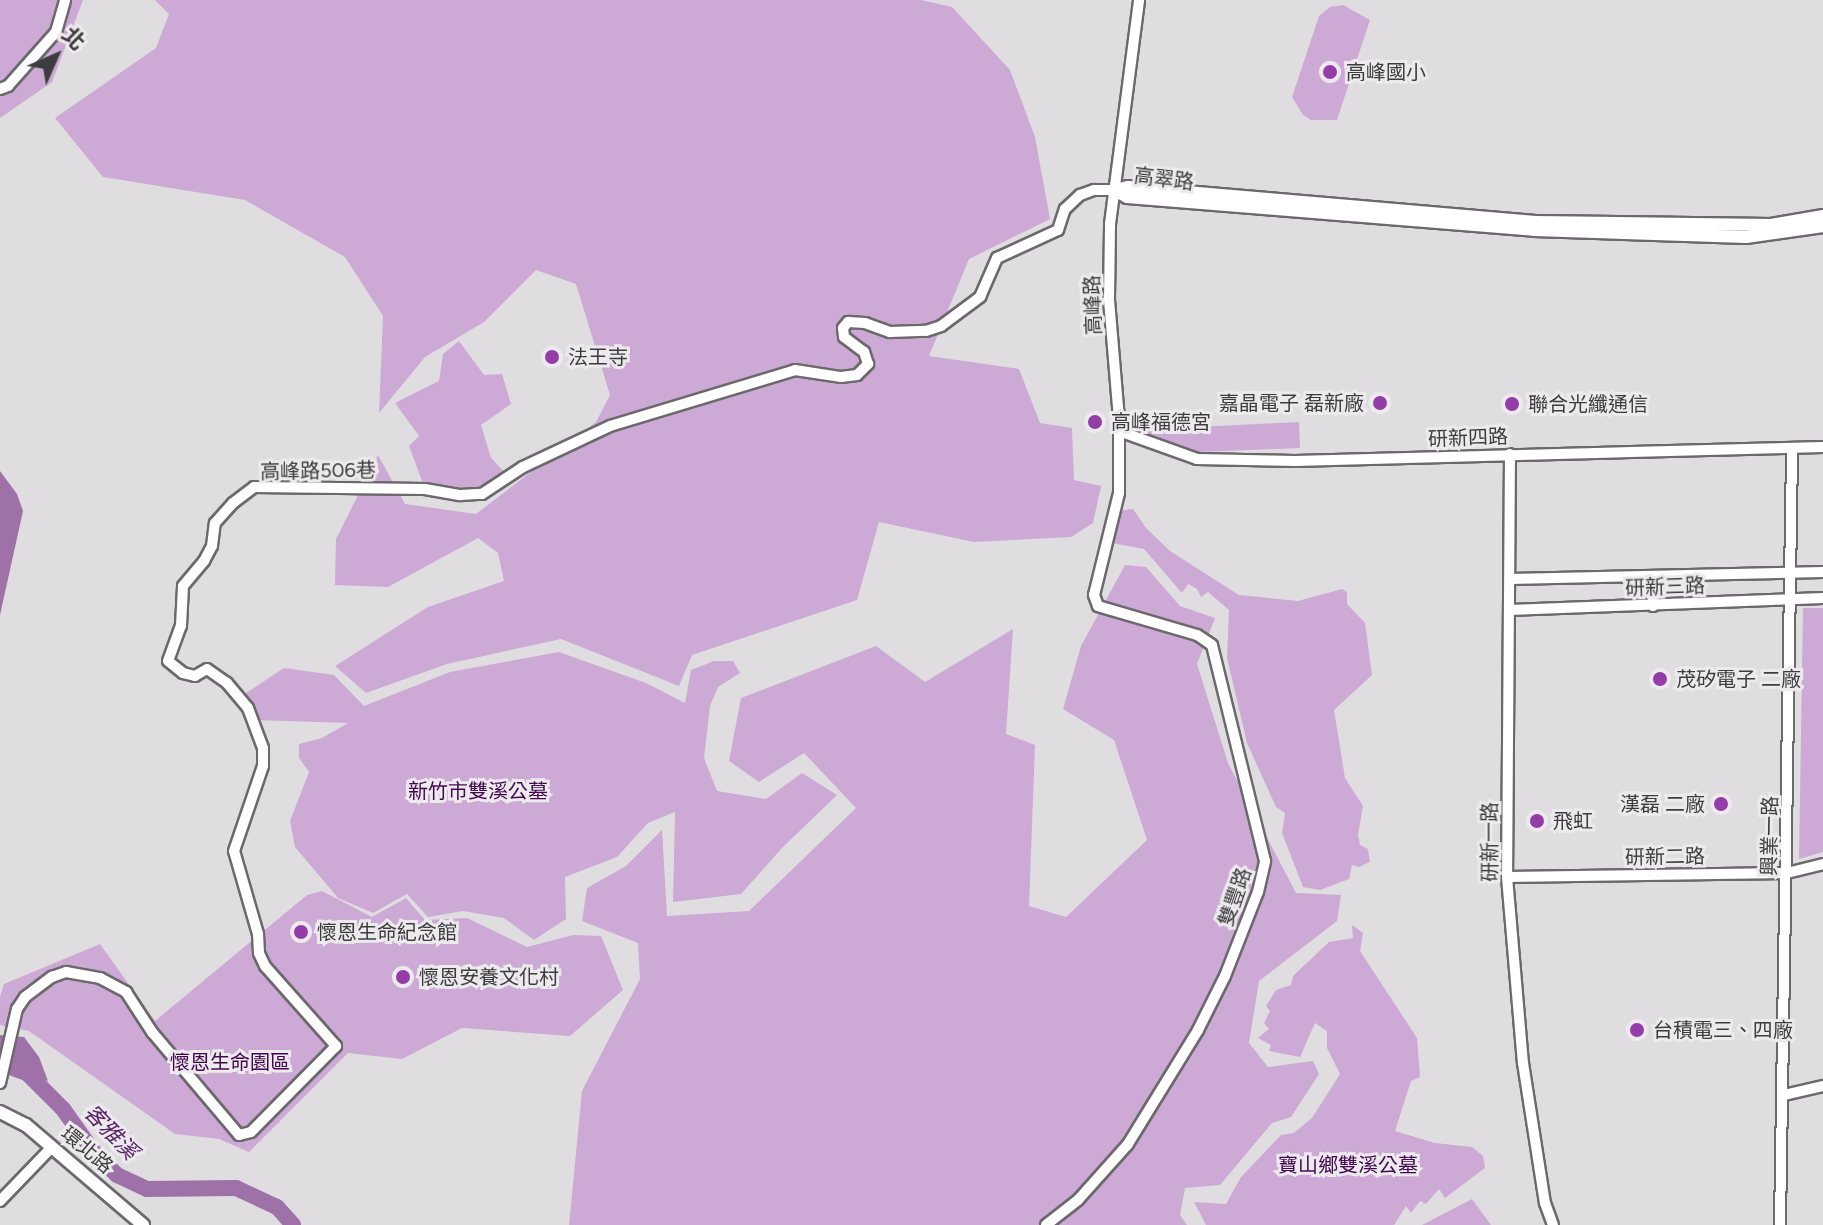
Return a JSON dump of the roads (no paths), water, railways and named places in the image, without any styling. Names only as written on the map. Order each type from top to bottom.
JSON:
[{"type":"street","points":[[0,89],[8,86],[56,32],[65,0]]},
{"type":"street","name":"高峰路","points":[[1098,606],[1094,595],[1100,561],[1119,493],[1119,431],[1109,299],[1114,190],[1139,0]]},
{"type":"street","name":"高翠路","points":[[1114,190],[1128,187],[1535,222],[1771,225],[1823,216]]},
{"type":"street","name":"高峰路506巷","points":[[0,1083],[12,1024],[25,997],[52,977],[78,972],[119,987],[234,1131],[244,1136],[336,1046],[265,966],[259,953],[254,916],[234,851],[263,766],[263,748],[248,708],[227,683],[207,669],[195,676],[183,673],[168,661],[181,626],[183,586],[212,546],[215,523],[233,503],[254,487],[425,489],[460,495],[482,494],[523,467],[610,426],[795,370],[841,377],[857,375],[868,364],[864,352],[844,337],[843,328],[848,322],[865,323],[890,332],[926,331],[941,326],[980,297],[997,258],[1058,230],[1065,209],[1080,195],[1094,190],[1114,190]]},
{"type":"street","name":"高翠路","points":[[1114,190],[1127,197],[1534,230],[1746,237],[1823,226]]},
{"type":"street","name":"研新四路","points":[[1119,431],[1197,459],[1295,461],[1823,447]]},
{"type":"street","name":"興業一路","points":[[1780,1225],[1793,573],[1792,449]]},
{"type":"street","name":"研新一路","points":[[1510,454],[1507,877],[1523,1063],[1545,1203],[1553,1225]]},
{"type":"street","name":"研新三路","points":[[1510,579],[1823,572]]},
{"type":"street","points":[[1653,606],[1654,577]]},
{"type":"street","name":"研新三路","points":[[1509,610],[1823,598]]},
{"type":"street","name":"雙豐路","points":[[1046,1225],[1078,1200],[1128,1144],[1198,1030],[1225,976],[1258,892],[1265,861],[1212,645],[1197,635],[1098,606]]},
{"type":"street","name":"研新二路","points":[[1507,877],[1787,873],[1823,864]]},
{"type":"street","points":[[1784,1095],[1823,1086]]},
{"type":"street","name":"環北路","points":[[0,1112],[26,1125],[143,1225]]},
{"type":"street","points":[[0,1201],[52,1147]]},
{"type":"waterway","name":"客雅溪","points":[[13,1068],[27,1073],[63,1109],[93,1151],[117,1175],[147,1189],[236,1188],[277,1207],[293,1225]]},
{"type":"place","name":"高峰國小","points":[[1330,72]]},
{"type":"place","name":"法王寺","points":[[552,357]]},
{"type":"place","name":"嘉晶電子 磊新廠","points":[[1380,403]]},
{"type":"place","name":"聯合光纖通信","points":[[1512,404]]},
{"type":"place","name":"高峰福德宮","points":[[1095,422]]},
{"type":"place","name":"茂矽電子 二廠","points":[[1660,679]]},
{"type":"place","name":"漢磊 二廠","points":[[1721,804]]},
{"type":"place","name":"飛虹","points":[[1537,821]]},
{"type":"place","name":"懷恩生命紀念館","points":[[301,932]]},
{"type":"place","name":"懷恩安養文化村","points":[[403,977]]},
{"type":"place","name":"台積電三、四廠","points":[[1637,1030]]},
{"type":"park label","name":"新竹市雙溪公墓","points":[[478,791]]},
{"type":"park label","name":"懷恩生命園區","points":[[230,1062]]},
{"type":"park label","name":"寶山鄉雙溪公墓","points":[[1348,1165]]}]
